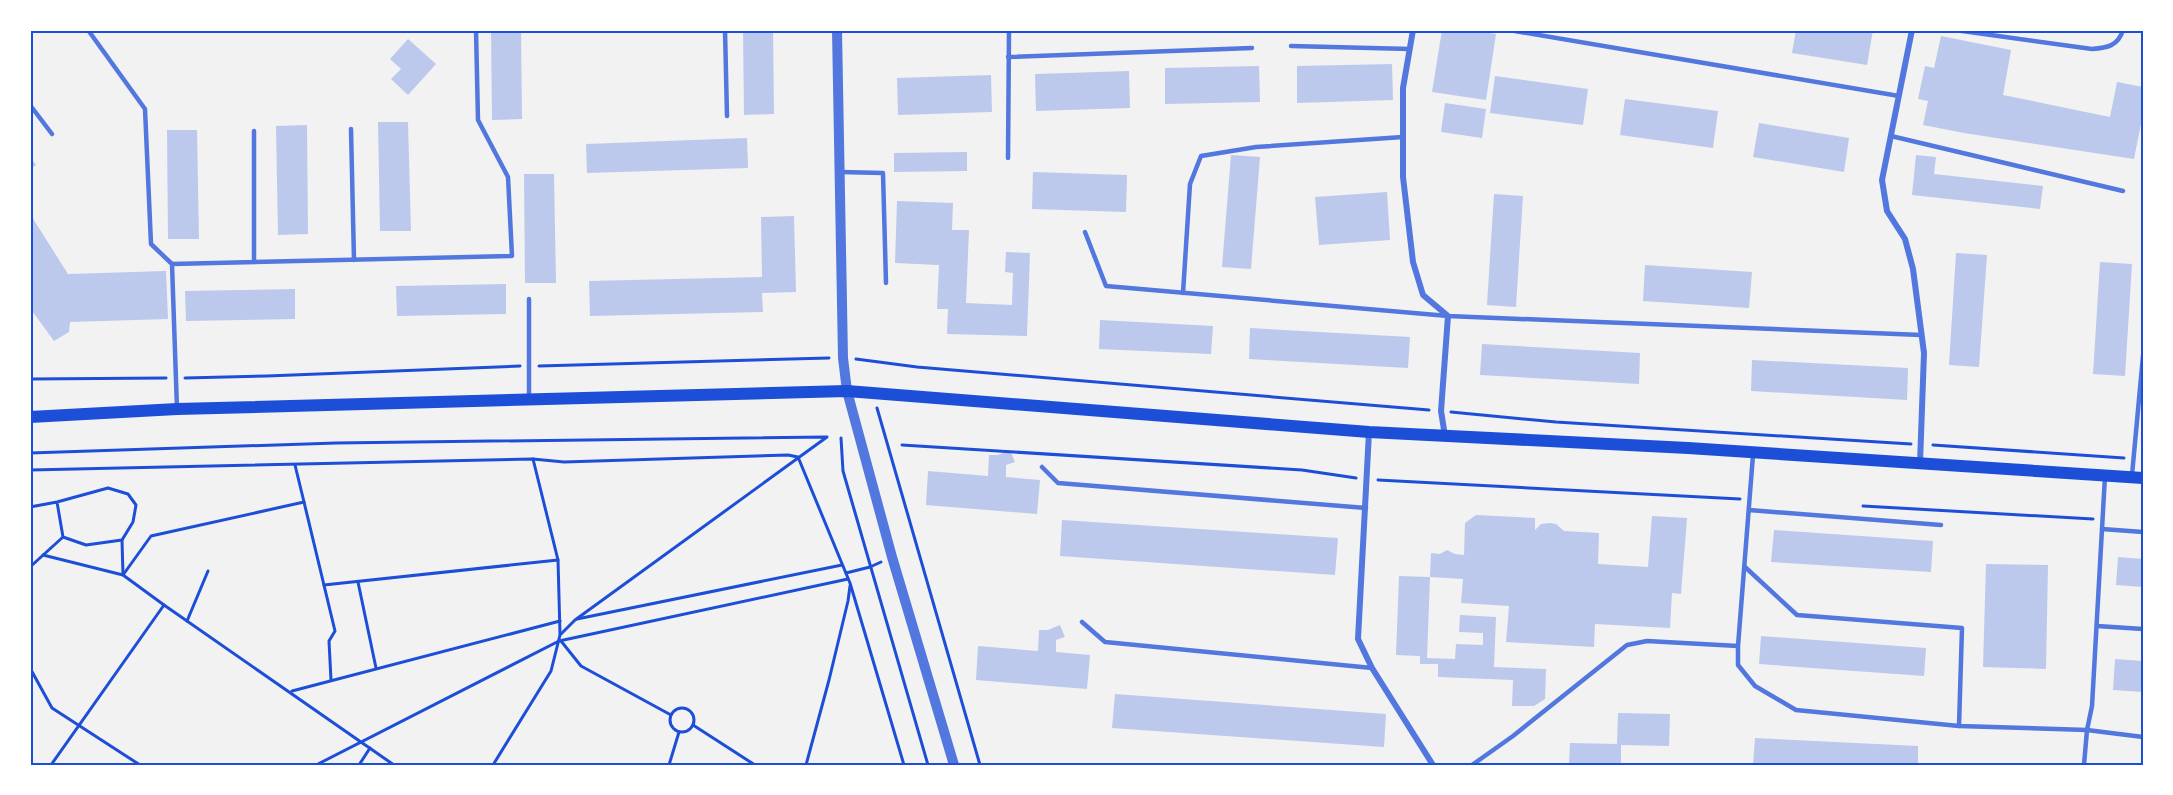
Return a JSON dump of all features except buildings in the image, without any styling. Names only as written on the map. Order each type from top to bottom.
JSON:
[{"type":"main road","points":[[30,417],[177,409],[847,391],[1369,432],[1754,452],[2137,478]]},
{"type":"main road","points":[[30,412],[43,418]]},
{"type":"street","points":[[837,30],[843,358],[847,391],[892,557],[954,765]]},
{"type":"street","points":[[1413,30],[1403,88],[1403,177],[1413,262],[1423,295],[1448,316],[1441,411],[1445,436]]},
{"type":"street","points":[[1912,30],[1882,180],[1887,211],[1905,239],[1913,269],[1924,354],[1920,463]]},
{"type":"street","points":[[1369,432],[1358,639],[1372,668],[1433,765]]},
{"type":"lane","points":[[88,30],[144,109],[151,244],[172,264],[177,409]]},
{"type":"lane","points":[[172,264],[512,256],[508,177],[478,120],[476,30]]},
{"type":"lane","points":[[725,30],[727,116]]},
{"type":"lane","points":[[1008,158],[1009,30]]},
{"type":"lane","points":[[1509,30],[1899,96]]},
{"type":"lane","points":[[1955,30],[2092,49],[2108,48],[2121,37],[2124,30]]},
{"type":"lane","points":[[1291,46],[1410,49]]},
{"type":"lane","points":[[1008,57],[1252,48]]},
{"type":"lane","points":[[30,105],[52,134]]},
{"type":"lane","points":[[351,129],[354,260]]},
{"type":"lane","points":[[254,131],[254,262]]},
{"type":"lane","points":[[1891,136],[2123,191]]},
{"type":"lane","points":[[1183,293],[1190,184],[1201,156],[1256,147],[1403,137]]},
{"type":"lane","points":[[840,172],[884,173],[886,283]]},
{"type":"lane","points":[[1084,232],[1106,286],[1448,316],[1921,335]]},
{"type":"lane","points":[[529,299],[529,399]]},
{"type":"lane","points":[[2137,478],[2133,459],[2143,356]]},
{"type":"lane","points":[[1754,452],[1738,665],[1755,686],[1796,710],[1959,726],[2086,730],[2143,737]]},
{"type":"lane","points":[[1042,467],[1058,483],[1366,508]]},
{"type":"lane","points":[[2084,765],[2086,730],[2092,706],[2105,476]]},
{"type":"lane","points":[[1749,510],[1941,525]]},
{"type":"lane","points":[[2102,529],[2143,532]]},
{"type":"lane","points":[[1745,567],[1797,615],[1962,628],[1959,726]]},
{"type":"lane","points":[[1082,622],[1105,642],[1372,668]]},
{"type":"lane","points":[[2097,626],[2143,629]]},
{"type":"lane","points":[[1472,765],[1513,736],[1627,645],[1647,641],[1738,646]]},
{"type":"path","points":[[30,379],[267,376],[529,366],[843,358],[917,367],[1556,422],[2133,459]]},
{"type":"path","points":[[873,392],[980,765]]},
{"type":"path","points":[[30,453],[336,443],[826,437],[574,620],[560,635]]},
{"type":"path","points":[[841,438],[843,471],[928,765]]},
{"type":"path","points":[[902,445],[1302,470],[1367,479],[1750,500]]},
{"type":"path","points":[[30,470],[533,459],[564,462],[788,455],[798,458]]},
{"type":"path","points":[[798,458],[850,583],[904,765]]},
{"type":"path","points":[[493,765],[551,671],[560,641],[558,560],[533,459]]},
{"type":"path","points":[[295,465],[335,631],[329,641],[331,681]]},
{"type":"path","points":[[30,507],[108,488],[128,494],[136,505],[133,522],[122,540],[123,575]]},
{"type":"path","points":[[57,502],[63,537]]},
{"type":"path","points":[[123,575],[151,536],[304,502]]},
{"type":"path","points":[[1856,506],[2103,519]]},
{"type":"path","points":[[63,537],[86,545],[122,540]]},
{"type":"path","points":[[30,567],[63,537]]},
{"type":"path","points":[[43,555],[123,575],[394,765]]},
{"type":"path","points":[[846,573],[870,567],[892,557]]},
{"type":"path","points":[[324,585],[558,560]]},
{"type":"path","points":[[574,620],[842,565]]},
{"type":"path","points":[[187,621],[208,571]]},
{"type":"path","points":[[316,765],[560,641],[848,579]]},
{"type":"path","points":[[358,582],[377,669]]},
{"type":"path","points":[[806,765],[829,680],[848,601],[850,583]]},
{"type":"path","points":[[51,765],[164,605]]},
{"type":"path","points":[[290,692],[560,621]]},
{"type":"path","points":[[560,641],[581,666],[671,715]]},
{"type":"path","points":[[30,668],[52,708],[140,765]]},
{"type":"path","points":[[680,732],[671,726],[671,715],[674,711],[684,709],[692,715],[693,725]]},
{"type":"path","points":[[680,732],[693,725]]},
{"type":"path","points":[[693,725],[755,765]]},
{"type":"path","points":[[669,765],[680,732]]},
{"type":"path","points":[[359,765],[370,748]]}]
